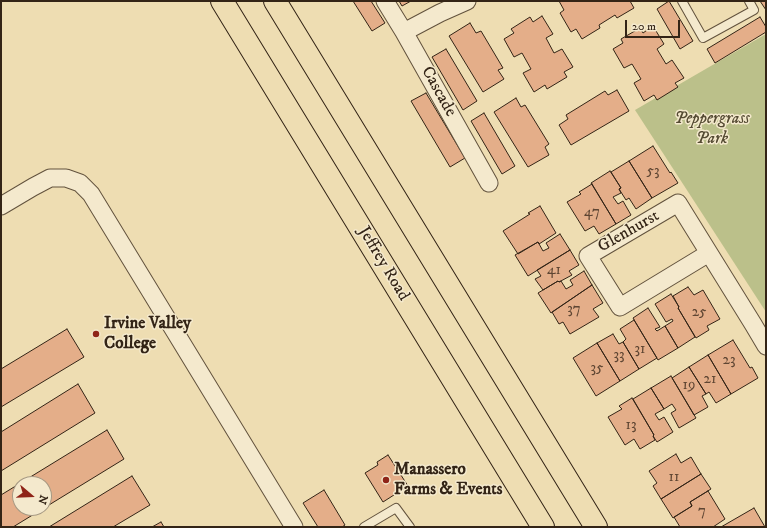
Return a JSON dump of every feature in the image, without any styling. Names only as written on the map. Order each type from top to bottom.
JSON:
[{"type":"main road","name":"Jeffrey Road","points":[[222,1],[543,527]]},
{"type":"main road","points":[[275,1],[596,527]]},
{"type":"street","name":"Cascade","points":[[385,1],[489,183]]},
{"type":"street","points":[[404,32],[466,1]]},
{"type":"street","points":[[1,206],[50,178],[66,178],[80,183],[91,194],[294,527]]},
{"type":"street","name":"Glenhurst","points":[[709,253],[620,307],[588,256],[678,203],[709,253],[766,346]]},
{"type":"lane","points":[[682,1],[703,38],[754,10],[748,1]]},
{"type":"lane","points":[[364,527],[396,508],[410,527]]},
{"type":"green space","name":"Peppergrass Park","points":[[766,34],[766,312],[635,110]]},
{"type":"building","points":[[353,1],[371,1],[385,23],[372,31]]},
{"type":"building","points":[[399,1],[411,1],[402,6]]},
{"type":"building","points":[[559,1],[630,1],[634,8],[617,18],[615,15],[599,25],[600,28],[582,39],[576,29],[571,32],[560,13],[564,10]]},
{"type":"building","points":[[669,1],[693,41],[680,49],[657,9]]},
{"type":"building","points":[[760,1],[766,1],[766,10]]},
{"type":"building","points":[[542,16],[553,34],[546,38],[554,53],[562,49],[573,67],[564,72],[567,77],[547,89],[545,85],[534,92],[523,73],[531,69],[522,53],[514,57],[504,39],[514,33],[511,29],[530,17],[533,22]]},
{"type":"building","points":[[760,17],[766,27],[766,32],[715,63],[707,49]]},
{"type":"building","points":[[470,23],[476,33],[481,31],[503,68],[498,70],[504,79],[483,92],[449,36]]},
{"type":"building","points":[[653,26],[664,44],[657,49],[666,64],[672,60],[684,78],[675,83],[678,87],[657,100],[654,95],[644,101],[634,83],[641,79],[632,64],[624,68],[613,49],[623,43],[621,39],[640,28],[643,33]]},
{"type":"building","points":[[446,49],[477,101],[463,110],[432,57]]},
{"type":"building","points":[[617,90],[629,111],[571,145],[559,125],[568,119],[566,115],[605,91],[608,95]]},
{"type":"building","points":[[426,93],[465,158],[450,167],[411,101]]},
{"type":"building","points":[[516,98],[521,107],[525,105],[549,144],[545,147],[549,155],[528,167],[494,112]]},
{"type":"building","points":[[484,113],[515,166],[502,174],[471,121]]},
{"type":"building","points":[[653,146],[678,183],[652,198],[629,161]]},
{"type":"building","points":[[629,161],[652,198],[636,209],[629,198],[626,200],[619,189],[621,188],[611,172]]},
{"type":"building","points":[[610,171],[621,188],[619,189],[621,193],[613,197],[618,204],[623,201],[631,215],[616,224],[591,183]]},
{"type":"building","points":[[592,184],[616,224],[599,234],[594,226],[585,231],[567,202],[581,194],[579,192]]},
{"type":"building","points":[[540,206],[556,233],[539,244],[538,242],[518,254],[503,231]]},
{"type":"building","points":[[560,234],[570,250],[528,276],[515,255],[538,242],[543,251],[549,248],[546,243]]},
{"type":"building","points":[[570,250],[579,265],[569,271],[572,275],[543,290],[535,279],[541,276],[537,270]]},
{"type":"building","points":[[584,271],[592,285],[551,313],[538,293],[558,281],[561,281],[566,289],[573,285],[570,280]]},
{"type":"building","points":[[592,285],[603,303],[593,309],[599,317],[570,334],[563,322],[559,324],[552,312]]},
{"type":"building","points":[[688,287],[694,295],[703,290],[720,319],[707,326],[709,330],[696,338],[678,308],[679,307],[673,296]]},
{"type":"building","points":[[671,294],[695,337],[678,348],[665,326],[673,321],[672,319],[666,322],[655,304]]},
{"type":"building","points":[[648,308],[660,327],[655,329],[657,331],[665,326],[678,348],[658,360],[633,318]]},
{"type":"building","points":[[634,320],[657,358],[639,369],[623,342],[626,339],[620,329]]},
{"type":"building","points":[[67,329],[84,357],[1,407],[1,369]]},
{"type":"building","points":[[613,334],[619,344],[623,342],[639,369],[620,381],[597,343]]},
{"type":"building","points":[[733,340],[758,378],[731,394],[708,355]]},
{"type":"building","points":[[597,343],[620,381],[596,396],[573,358]]},
{"type":"building","points":[[708,355],[731,394],[716,403],[709,392],[706,394],[689,367]]},
{"type":"building","points":[[689,367],[706,394],[702,396],[708,407],[694,415],[672,378]]},
{"type":"building","points":[[671,376],[696,418],[679,428],[671,413],[676,410],[672,404],[664,409],[651,388]]},
{"type":"building","points":[[78,384],[95,413],[1,471],[1,432]]},
{"type":"building","points":[[651,388],[664,409],[655,414],[659,420],[664,417],[673,432],[657,442],[633,399]]},
{"type":"building","points":[[632,398],[654,435],[655,440],[640,449],[634,439],[625,445],[608,417],[622,409],[619,406]]},
{"type":"building","points":[[107,430],[124,459],[52,503],[52,476],[32,476]]},
{"type":"building","points":[[676,454],[681,463],[691,457],[701,474],[661,499],[653,486],[657,483],[649,471]]},
{"type":"building","name":"Manassero Farms & Events","points":[[388,455],[408,486],[383,502],[365,473],[378,465],[377,462]]},
{"type":"building","points":[[701,474],[711,489],[690,502],[692,506],[673,518],[661,499]]},
{"type":"building","points":[[132,476],[150,505],[113,527],[49,527]]},
{"type":"building","points":[[12,488],[12,516],[31,516],[13,527],[1,527],[1,495]]},
{"type":"building","points":[[324,490],[345,525],[342,527],[318,527],[303,503]]},
{"type":"building","points":[[708,491],[725,519],[713,527],[680,527],[674,517],[692,506],[690,502]]},
{"type":"building","points":[[754,508],[765,527],[721,527]]},
{"type":"building","points":[[161,522],[164,527],[152,527]]},
{"type":"place","name":"Irvine Valley College","points":[[96,334]]},
{"type":"place","name":"Manassero Farms & Events","points":[[386,480]]}]
